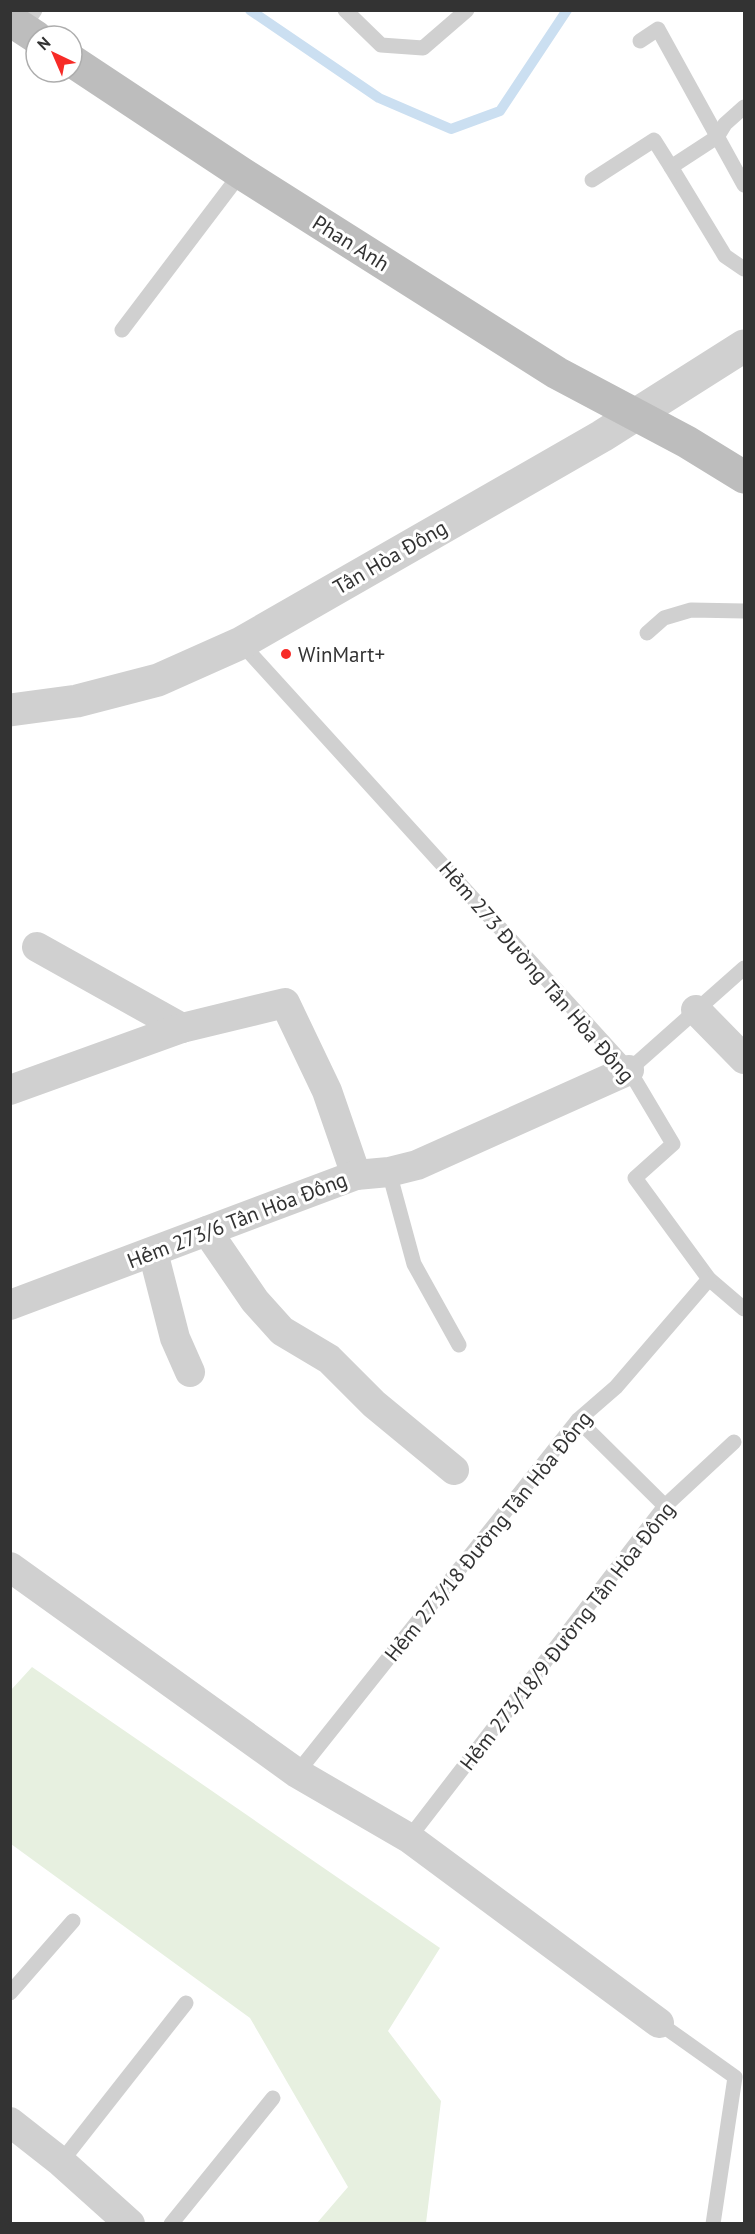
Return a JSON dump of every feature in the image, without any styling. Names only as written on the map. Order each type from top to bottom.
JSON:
[{"type":"main road","name":"Phan Anh","points":[[84,69],[241,172],[557,373],[687,442],[744,477]]},
{"type":"street","name":"Tân Hòa Đông","points":[[10,710],[76,701],[158,680],[241,643],[635,416],[744,346]]},
{"type":"street","points":[[37,947],[182,1028]]},
{"type":"street","points":[[10,1090],[182,1028],[285,1003],[327,1091],[356,1175]]},
{"type":"street","points":[[696,1010],[744,1059]]},
{"type":"street","name":"Hẻm 273/6 Tân Hòa Đông","points":[[10,1305],[356,1175],[389,1172],[417,1165],[629,1071]]},
{"type":"street","points":[[207,1231],[255,1301],[282,1331],[328,1359],[375,1404],[454,1470]]},
{"type":"street","points":[[153,1252],[175,1338],[190,1372]]},
{"type":"street","points":[[10,1567],[297,1773],[409,1838],[659,2023]]},
{"type":"street","points":[[10,2122],[61,2162],[130,2223]]},
{"type":"lane","points":[[345,10],[381,45],[423,48],[467,10]]},
{"type":"lane","points":[[640,41],[658,29],[744,185]]},
{"type":"lane","points":[[671,167],[717,137],[725,124],[744,107]]},
{"type":"lane","points":[[592,180],[654,140],[725,256],[744,268]]},
{"type":"lane","points":[[122,330],[241,172]]},
{"type":"lane","points":[[647,633],[664,618],[691,610],[744,611]]},
{"type":"lane","name":"Hẻm 273 Đường Tân Hòa Đông","points":[[241,643],[629,1071],[673,1144],[635,1178],[709,1279],[744,1309]]},
{"type":"lane","points":[[629,1071],[744,968]]},
{"type":"lane","points":[[389,1172],[414,1264],[459,1344]]},
{"type":"lane","name":"Hẻm 273/18 Đường Tân Hòa Đông","points":[[297,1773],[578,1420],[616,1387],[709,1279]]},
{"type":"lane","points":[[578,1420],[664,1506]]},
{"type":"lane","name":"Hẻm 273/18/9 Đường Tân Hòa Đông","points":[[409,1838],[664,1506],[734,1442]]},
{"type":"lane","points":[[10,1993],[73,1921]]},
{"type":"lane","points":[[61,2162],[186,2003]]},
{"type":"lane","points":[[659,2023],[735,2077],[713,2223]]},
{"type":"lane","points":[[171,2223],[273,2098]]},
{"type":"green space","points":[[32,1667],[440,1948],[388,2031],[441,2101],[426,2223],[317,2223],[348,2187],[250,2018],[11,1844],[11,1690]]},
{"type":"waterway","points":[[250,10],[379,98],[451,129],[500,111],[567,10]]},
{"type":"place","name":"WinMart+","points":[[286,654]]}]
